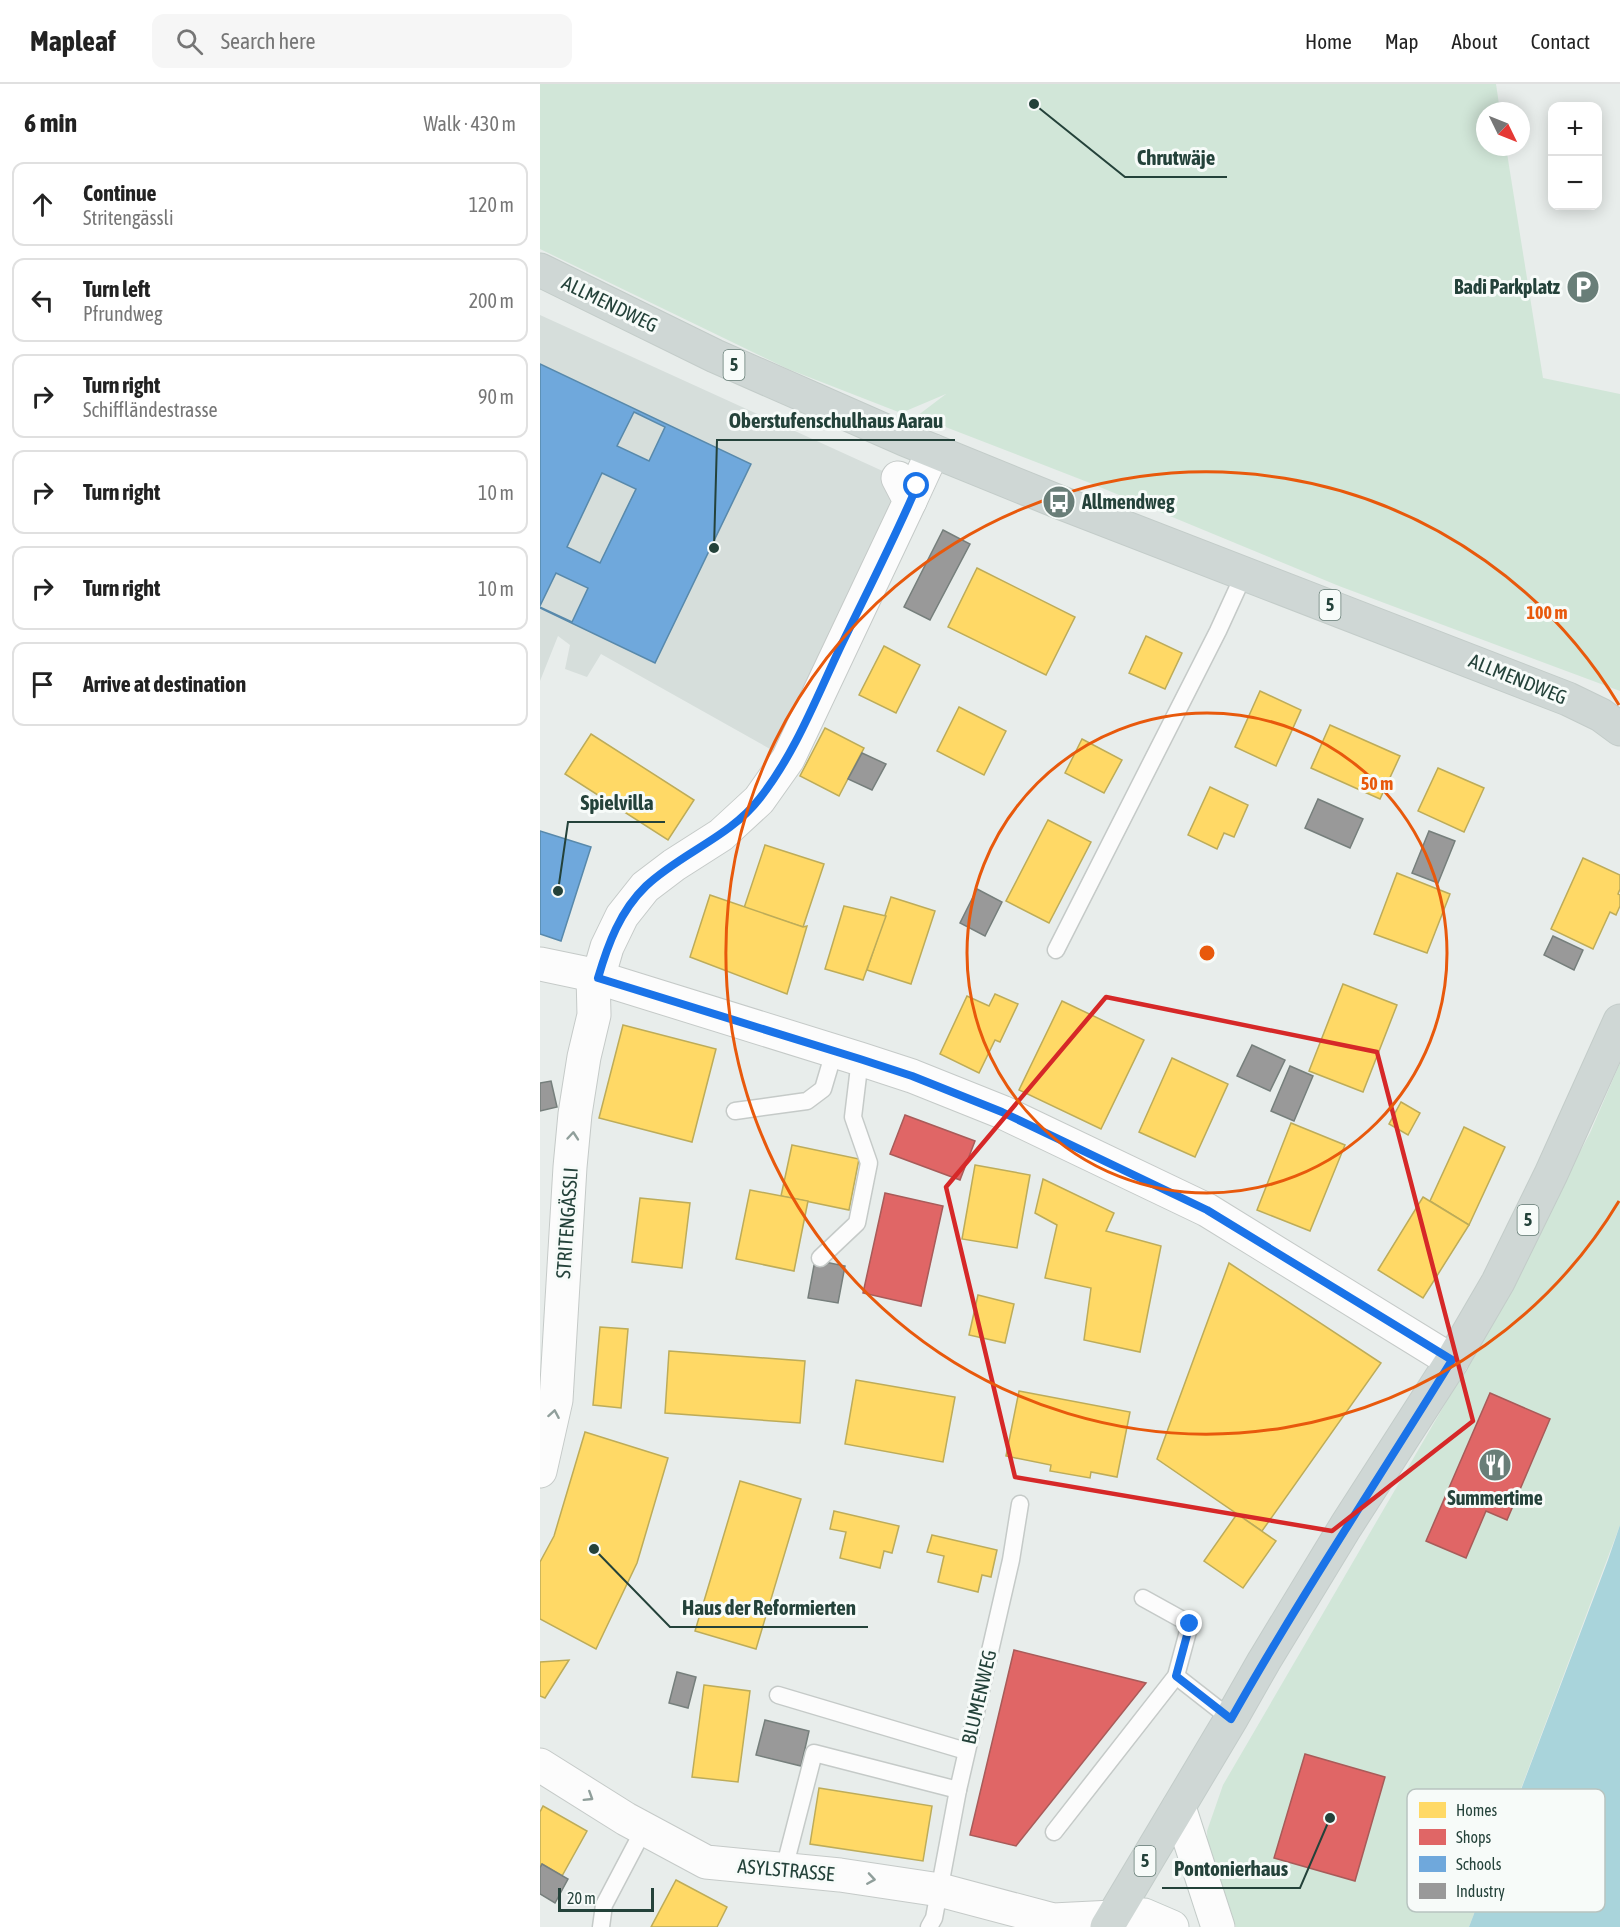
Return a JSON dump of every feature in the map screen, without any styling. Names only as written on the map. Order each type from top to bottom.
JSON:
[{"type":"main road","name":"ALLMENDWEG","points":[[540,270],[715,356],[933,450],[1059,502],[1245,572],[1568,699],[1601,715],[1620,729]]},
{"type":"main road","name":"5","points":[[1110,1922],[1264,1661],[1346,1526],[1452,1360],[1498,1282],[1551,1174],[1620,1021]]},
{"type":"street","name":"STRITENGÄSSLI","points":[[540,1471],[556,1400],[575,1114],[584,1057],[594,1015],[596,976],[607,947],[622,916],[645,887],[721,835],[759,800],[788,759],[904,490],[933,450]]},
{"type":"street","points":[[540,964],[596,976],[847,1055],[912,1076],[1002,1112],[1207,1210],[1452,1360]]},
{"type":"street","name":"ASYLSTRASSE","points":[[540,1766],[644,1829],[706,1862],[840,1875],[940,1890],[1053,1924],[1110,1922],[1144,1915],[1172,1927]]},
{"type":"street","points":[[1179,1807],[1218,1927]]},
{"type":"lane","points":[[1056,950],[1218,631],[1245,572]]},
{"type":"lane","points":[[735,1111],[807,1101],[823,1089],[847,1055]]},
{"type":"lane","points":[[820,1258],[857,1223],[868,1163],[853,1117],[847,1055]]},
{"type":"lane","name":"BLUMENWEG","points":[[929,1927],[934,1918],[966,1751],[1011,1560],[1020,1504]]},
{"type":"lane","points":[[1054,1832],[1176,1676],[1190,1624],[1143,1598]]},
{"type":"lane","points":[[1176,1676],[1231,1719]]},
{"type":"lane","points":[[778,1695],[966,1751]]},
{"type":"lane","points":[[784,1869],[814,1753],[958,1790]]},
{"type":"lane","points":[[600,1927],[604,1905],[644,1829]]},
{"type":"highlighted area","points":[[1106,997],[1377,1052],[1473,1421],[1332,1531],[1015,1477],[946,1187]]},
{"type":"shaded area","points":[[540,315],[898,478],[910,501],[788,759],[601,654],[587,677],[565,669],[570,645],[558,636],[540,681]]},
{"type":"green space","points":[[540,84],[1496,84],[1499,102],[1476,102],[1476,156],[1507,156],[1543,378],[1620,394],[1620,691],[1339,586],[1090,483],[917,416],[946,394],[901,413],[788,369],[540,249]]},
{"type":"green space","points":[[1620,1063],[1620,1525],[1521,1789],[1407,1789],[1407,1912],[1475,1912],[1469,1927],[1236,1927],[1222,1885],[1208,1860],[1207,1831],[1223,1785],[1452,1392],[1590,1133]]},
{"type":"water","points":[[1620,1525],[1620,1927],[1469,1927],[1475,1912],[1605,1912],[1605,1789],[1521,1789]]},
{"type":"building: Homes","points":[[977,568],[1075,617],[1046,675],[948,627]]},
{"type":"building: Homes","points":[[1146,636],[1182,653],[1165,689],[1129,673]]},
{"type":"building: Homes","points":[[884,646],[920,665],[896,713],[859,695]]},
{"type":"building: Homes","points":[[1260,691],[1301,710],[1276,766],[1235,747]]},
{"type":"building: Homes","points":[[959,707],[1006,731],[984,775],[937,751]]},
{"type":"building: Homes","points":[[1330,725],[1400,756],[1380,799],[1311,768]]},
{"type":"building: Homes","points":[[825,728],[864,748],[839,796],[800,776]]},
{"type":"building: Homes","points":[[591,734],[694,800],[668,840],[565,774]]},
{"type":"building: Homes","points":[[1082,739],[1122,760],[1104,793],[1065,773]]},
{"type":"building: Homes","points":[[1438,768],[1484,788],[1464,832],[1418,811]]},
{"type":"building: Homes","points":[[1210,787],[1248,805],[1234,837],[1224,833],[1217,849],[1188,835]]},
{"type":"building: Homes","points":[[1048,820],[1091,842],[1049,923],[1006,901]]},
{"type":"building: Homes","points":[[765,845],[824,864],[803,927],[744,908]]},
{"type":"building: Homes","points":[[1583,858],[1620,875],[1618,894],[1620,895],[1620,906],[1616,915],[1610,912],[1593,949],[1551,929]]},
{"type":"building: Homes","points":[[1397,873],[1450,894],[1427,953],[1374,934]]},
{"type":"building: Homes","points":[[710,895],[803,927],[807,926],[787,994],[690,957]]},
{"type":"building: Homes","points":[[891,897],[935,911],[911,984],[867,970]]},
{"type":"building: Homes","points":[[844,906],[886,916],[863,980],[825,969]]},
{"type":"building: Homes","points":[[1343,984],[1397,1005],[1363,1092],[1309,1071]]},
{"type":"building: Homes","points":[[995,994],[1018,1004],[1000,1042],[995,1040],[979,1073],[940,1054],[967,996],[989,1006]]},
{"type":"building: Homes","points":[[1062,1001],[1144,1040],[1101,1129],[1019,1090]]},
{"type":"building: Homes","points":[[623,1025],[716,1049],[692,1142],[599,1118]]},
{"type":"building: Homes","points":[[1172,1058],[1228,1084],[1195,1157],[1139,1132]]},
{"type":"building: Homes","points":[[1401,1102],[1420,1113],[1408,1135],[1389,1124]]},
{"type":"building: Homes","points":[[1291,1123],[1345,1145],[1310,1231],[1257,1210]]},
{"type":"building: Homes","points":[[1464,1127],[1505,1147],[1469,1225],[1430,1201]]},
{"type":"building: Homes","points":[[792,1145],[859,1159],[849,1210],[781,1196]]},
{"type":"building: Homes","points":[[975,1165],[1030,1175],[1017,1248],[962,1239]]},
{"type":"building: Homes","points":[[1043,1179],[1114,1213],[1106,1231],[1161,1246],[1140,1352],[1084,1340],[1091,1288],[1045,1278],[1057,1225],[1035,1213]]},
{"type":"building: Homes","points":[[750,1190],[808,1201],[794,1271],[736,1259]]},
{"type":"building: Homes","points":[[1423,1197],[1469,1225],[1423,1298],[1378,1270]]},
{"type":"building: Homes","points":[[640,1198],[690,1203],[682,1268],[632,1262]]},
{"type":"building: Homes","points":[[1229,1263],[1381,1363],[1262,1531],[1157,1459]]},
{"type":"building: Homes","points":[[978,1295],[1014,1304],[1005,1343],[969,1335]]},
{"type":"building: Homes","points":[[600,1327],[628,1329],[621,1408],[593,1405]]},
{"type":"building: Homes","points":[[669,1351],[805,1361],[800,1423],[665,1413]]},
{"type":"building: Homes","points":[[856,1380],[955,1397],[943,1462],[845,1444]]},
{"type":"building: Homes","points":[[1019,1391],[1130,1412],[1117,1477],[1091,1472],[1090,1478],[1050,1471],[1051,1465],[1006,1456]]},
{"type":"building: Homes","points":[[585,1432],[668,1458],[637,1563],[596,1649],[540,1619],[540,1562],[554,1536]]},
{"type":"building: Homes","points":[[740,1481],[801,1499],[756,1649],[695,1631]]},
{"type":"building: Homes","points":[[834,1511],[899,1526],[892,1553],[884,1551],[880,1568],[840,1558],[846,1532],[830,1529]]},
{"type":"building: Homes","points":[[1237,1514],[1276,1541],[1243,1588],[1204,1561]]},
{"type":"building: Homes","points":[[932,1535],[997,1550],[991,1577],[982,1575],[978,1592],[938,1582],[944,1556],[927,1552]]},
{"type":"building: Homes","points":[[569,1660],[545,1698],[540,1696],[540,1662]]},
{"type":"building: Homes","points":[[704,1685],[750,1691],[738,1782],[692,1777]]},
{"type":"building: Homes","points":[[819,1788],[932,1806],[923,1861],[810,1844]]},
{"type":"building: Homes","points":[[543,1806],[587,1831],[562,1876],[542,1864],[540,1868],[540,1812]]},
{"type":"building: Homes","points":[[676,1880],[727,1907],[717,1927],[651,1927]]},
{"type":"building: Shops","points":[[905,1115],[975,1141],[960,1180],[890,1154]]},
{"type":"building: Shops","points":[[885,1193],[943,1206],[921,1306],[863,1293]]},
{"type":"building: Shops","name":"Summertime","points":[[1490,1393],[1550,1419],[1507,1520],[1486,1511],[1466,1558],[1426,1541]]},
{"type":"building: Shops","points":[[1014,1650],[1146,1683],[1016,1846],[970,1835]]},
{"type":"building: Shops","points":[[1305,1754],[1385,1777],[1355,1881],[1274,1858]]},
{"type":"building: Schools","points":[[540,364],[751,464],[655,663],[540,608],[572,622],[588,588],[556,573],[540,606]],"holes":[[[634,412],[665,427],[649,461],[617,446]],[[602,473],[636,489],[600,563],[567,547]]]},
{"type":"building: Schools","points":[[540,831],[591,847],[561,941],[540,934]]},
{"type":"building: Industry","points":[[943,530],[970,544],[930,620],[904,607]]},
{"type":"building: Industry","points":[[862,753],[886,764],[872,790],[848,779]]},
{"type":"building: Industry","points":[[1318,799],[1363,819],[1350,848],[1305,828]]},
{"type":"building: Industry","points":[[1429,831],[1455,841],[1438,883],[1412,873]]},
{"type":"building: Industry","points":[[977,889],[1002,902],[985,936],[960,923]]},
{"type":"building: Industry","points":[[1553,936],[1583,950],[1574,970],[1544,955]]},
{"type":"building: Industry","points":[[1252,1045],[1285,1060],[1270,1091],[1237,1076]]},
{"type":"building: Industry","points":[[1290,1066],[1313,1076],[1294,1121],[1271,1111]]},
{"type":"building: Industry","points":[[551,1081],[557,1107],[540,1111],[540,1083]]},
{"type":"building: Industry","points":[[815,1260],[845,1266],[838,1303],[808,1298]]},
{"type":"building: Industry","points":[[677,1672],[696,1677],[688,1708],[669,1703]]},
{"type":"building: Industry","points":[[765,1720],[809,1731],[801,1766],[756,1755]]},
{"type":"building: Industry","points":[[542,1864],[568,1879],[555,1903],[540,1894]]},
{"type":"place","name":"Chrutwäje","points":[[1034,104]]},
{"type":"place","name":"Badi Parkplatz","points":[[1583,287]]},
{"type":"place","name":"Allmendweg","points":[[1059,502]]},
{"type":"place","name":"Oberstufenschulhaus Aarau","points":[[714,548]]},
{"type":"place","name":"Spielvilla","points":[[558,891]]},
{"type":"place","name":"Summertime","points":[[1495,1465]]},
{"type":"place","name":"Haus der Reformierten","points":[[594,1549]]},
{"type":"place","name":"Pontonierhaus","points":[[1330,1818]]},
{"type":"route","points":[[917,486],[788,759],[759,800],[721,835],[645,887],[622,916],[607,947],[598,978],[912,1076],[1002,1112],[1207,1210],[1452,1360],[1346,1526],[1231,1719],[1176,1676],[1190,1624]]}]
